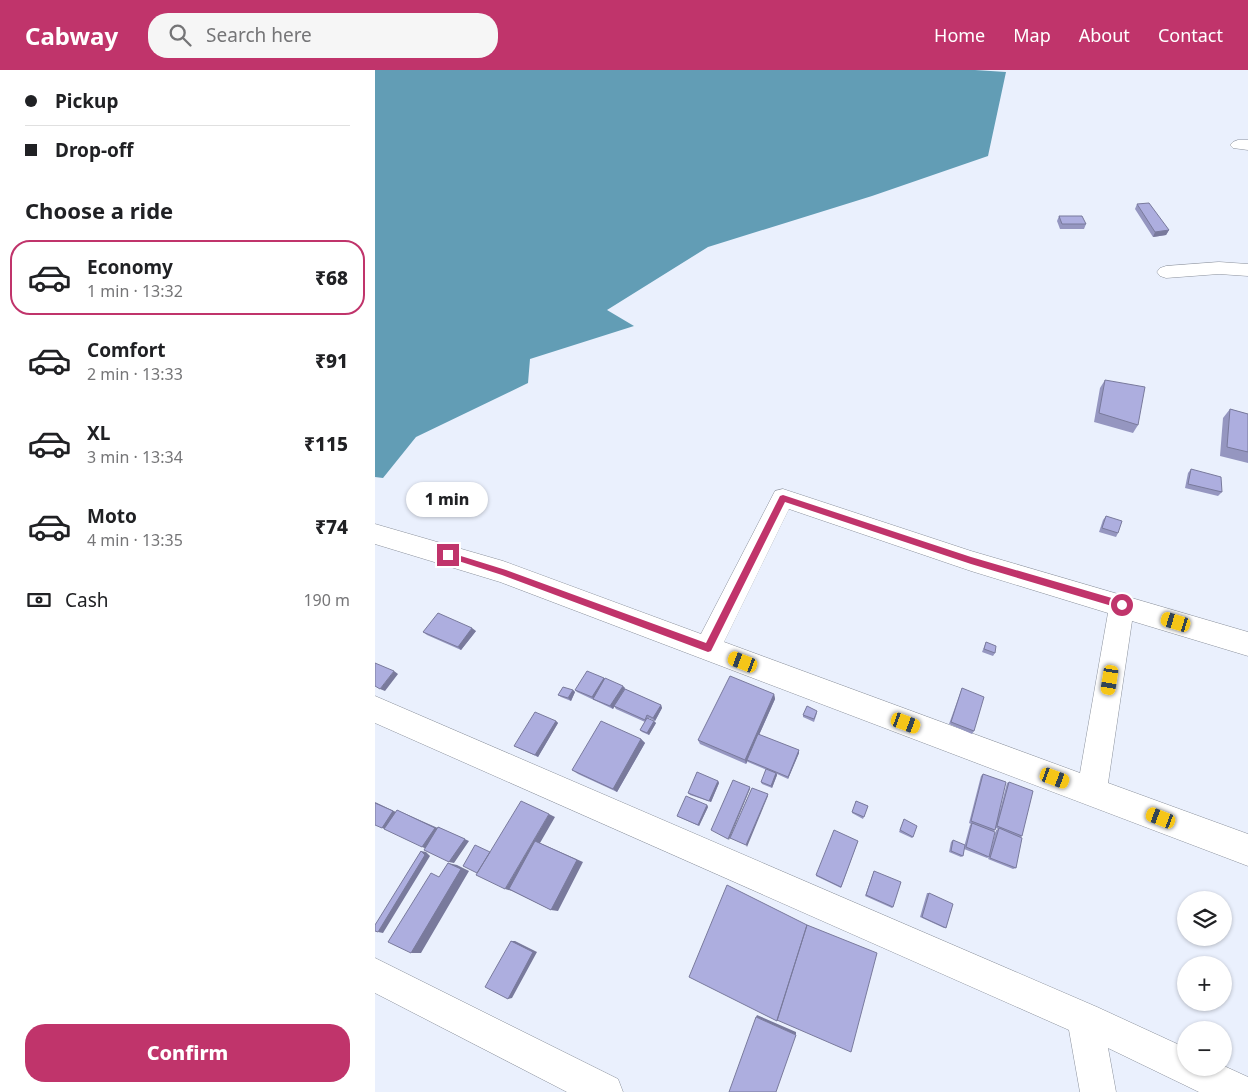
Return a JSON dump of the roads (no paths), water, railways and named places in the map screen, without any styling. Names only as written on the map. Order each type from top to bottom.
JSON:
[{"type":"street","points":[[1166,272],[1219,268],[1248,270]]},
{"type":"street","points":[[708,648],[783,498],[971,561],[1248,644]]},
{"type":"street","points":[[375,534],[503,572],[1248,850]]},
{"type":"street","points":[[1092,792],[1122,605]]},
{"type":"street","points":[[375,709],[1085,1019],[1177,1062]]},
{"type":"street","points":[[375,974],[605,1092]]},
{"type":"street","points":[[1085,1019],[1098,1092]]},
{"type":"street","points":[[1206,1076],[1240,1092]]},
{"type":"water","points":[[375,70],[975,70],[1006,72],[988,156],[872,196],[708,247],[607,310],[634,326],[530,359],[528,383],[416,437],[383,478],[375,477]]}]
